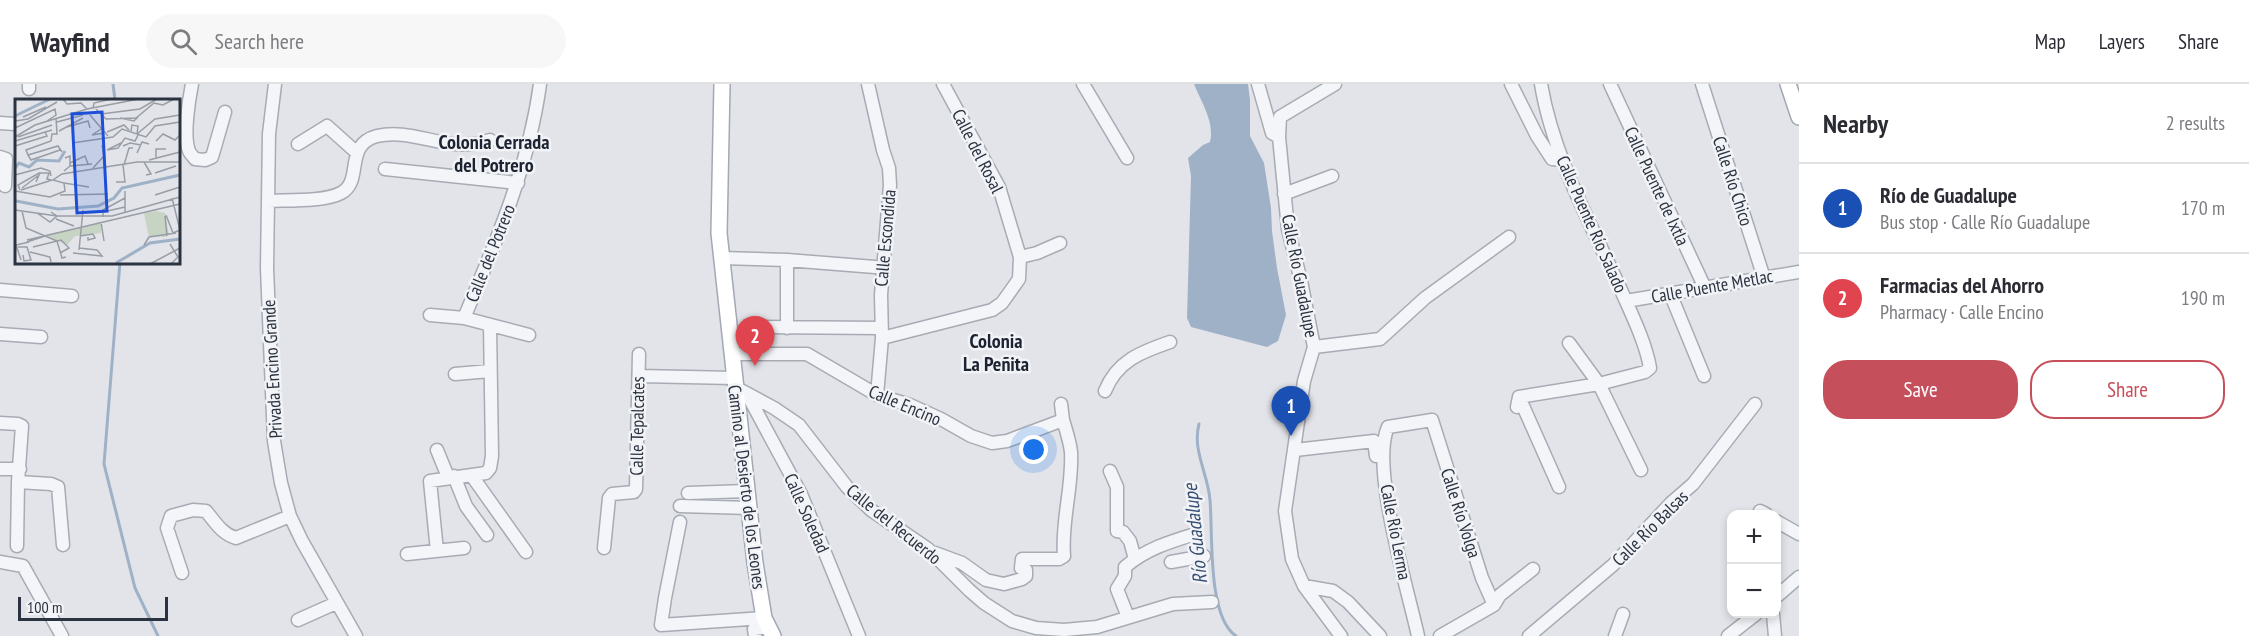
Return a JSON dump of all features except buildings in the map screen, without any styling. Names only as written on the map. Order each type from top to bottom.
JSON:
[{"type":"main road","name":"Camino al Desierto de los Leones","points":[[722,84],[719,234],[731,354],[739,386],[755,563],[765,629]]},
{"type":"main road","points":[[1788,84],[1799,117]]},
{"type":"street","points":[[192,84],[189,97],[188,134],[189,151],[195,159],[205,160],[212,157],[225,112]]},
{"type":"street","name":"Privada Encino Grande","points":[[274,84],[269,134],[267,268],[274,441],[281,483],[290,516],[356,636]]},
{"type":"street","name":"Calle del Potrero","points":[[464,318],[518,183],[536,112],[540,84]]},
{"type":"street","name":"Calle Escondida","points":[[868,84],[889,168],[890,185],[881,295],[877,395]]},
{"type":"street","name":"Calle del Rosal","points":[[753,354],[752,327],[881,333],[992,310],[1002,303],[1019,279],[1020,257],[999,187],[942,84]]},
{"type":"street","points":[[1083,84],[1127,158]]},
{"type":"street","name":"Calle Río Guadalupe","points":[[1258,84],[1272,133],[1279,137],[1288,229],[1314,347],[1304,381],[1285,511],[1292,559],[1304,586],[1341,636]]},
{"type":"street","points":[[1279,137],[1280,117],[1335,84]]},
{"type":"street","points":[[1512,84],[1537,136],[1552,159],[1563,160]]},
{"type":"street","name":"Calle Puente Río Salado","points":[[1541,84],[1547,112],[1563,160],[1626,301],[1649,361],[1649,370],[1599,384]]},
{"type":"street","name":"Calle Puente de Ixtla","points":[[1610,84],[1705,288]]},
{"type":"street","name":"Calle Río Chico","points":[[1702,84],[1764,278]]},
{"type":"street","points":[[0,123],[15,124]]},
{"type":"street","points":[[298,144],[327,126],[356,152]]},
{"type":"street","points":[[268,201],[328,198],[339,194],[347,189],[352,177],[356,152],[367,140],[378,136],[398,135],[457,146],[477,145],[490,140]]},
{"type":"street","points":[[0,157],[6,159],[7,186]]},
{"type":"street","points":[[385,170],[518,183]]},
{"type":"street","points":[[1284,194],[1332,176]]},
{"type":"street","points":[[1314,347],[1380,339],[1425,298],[1509,237]]},
{"type":"street","points":[[1020,257],[1037,253],[1060,243]]},
{"type":"street","points":[[721,258],[787,260],[875,267]]},
{"type":"street","points":[[787,260],[787,328]]},
{"type":"street","name":"Calle Puente Metlac","points":[[1626,301],[1799,272]]},
{"type":"street","points":[[0,290],[72,296]]},
{"type":"street","points":[[1670,293],[1704,376]]},
{"type":"street","points":[[430,315],[464,318],[529,335]]},
{"type":"street","points":[[437,551],[429,482],[486,473],[490,468],[492,456],[490,325]]},
{"type":"street","points":[[0,334],[41,337]]},
{"type":"street","points":[[1105,391],[1109,380],[1123,363],[1142,351],[1170,342]]},
{"type":"street","points":[[1569,343],[1599,384],[1641,470]]},
{"type":"street","name":"Calle Tepalcates","points":[[604,548],[609,498],[612,494],[634,492],[636,489],[639,354]]},
{"type":"street","name":"Calle Encino","points":[[731,354],[807,354],[877,395],[910,405],[971,436],[992,443],[1007,441],[1063,420]]},
{"type":"street","points":[[455,374],[490,371]]},
{"type":"street","points":[[639,376],[739,386]]},
{"type":"street","points":[[1559,488],[1518,402],[1599,384]]},
{"type":"street","name":"Calle del Recuerdo","points":[[739,386],[799,424],[847,487],[871,510],[931,552],[984,603],[1012,621],[1036,628],[1064,630],[1097,627],[1173,604],[1212,602]]},
{"type":"street","name":"Calle Soledad","points":[[739,386],[801,494],[814,531],[859,636]]},
{"type":"street","points":[[931,552],[962,563],[986,580],[1004,584],[1026,576],[1026,570],[1021,568],[1022,559],[1059,559],[1065,556],[1063,543],[1071,449],[1061,404]]},
{"type":"street","name":"Calle Río Balsas","points":[[1529,636],[1613,565],[1671,503],[1694,484],[1755,404]]},
{"type":"street","name":"Calle Río Lerma","points":[[1418,636],[1385,494],[1382,443],[1388,427],[1432,420]]},
{"type":"street","name":"Calle Río Volga","points":[[1432,420],[1482,578],[1494,605]]},
{"type":"street","points":[[0,423],[18,424],[22,429],[17,546]]},
{"type":"street","name":"Calle Río Lerma","points":[[1295,450],[1374,441],[1382,503],[1412,636]]},
{"type":"street","points":[[437,450],[466,506],[487,535]]},
{"type":"street","points":[[0,469],[20,469]]},
{"type":"street","points":[[1110,471],[1117,487],[1117,531],[1123,532],[1130,541],[1135,559]]},
{"type":"street","points":[[472,476],[526,552]]},
{"type":"street","points":[[18,482],[51,484],[58,487],[63,545]]},
{"type":"street","points":[[688,493],[747,490]]},
{"type":"street","points":[[680,506],[750,508]]},
{"type":"street","points":[[182,573],[167,528],[171,516],[194,510],[206,511],[221,530],[228,536],[236,538],[290,516]]},
{"type":"street","points":[[680,522],[664,598],[661,625],[765,629]]},
{"type":"street","points":[[1781,524],[1799,534]]},
{"type":"street","points":[[1128,617],[1117,589],[1125,576],[1125,567],[1162,544],[1195,534]]},
{"type":"street","points":[[407,554],[464,548]]},
{"type":"street","points":[[1171,562],[1204,556]]},
{"type":"street","points":[[0,562],[23,566],[62,636]]},
{"type":"street","points":[[1440,636],[1494,605],[1500,595],[1533,569]]},
{"type":"street","points":[[1781,593],[1799,577]]},
{"type":"street","points":[[1304,586],[1333,591],[1348,602],[1380,636]]},
{"type":"street","points":[[298,620],[336,603]]},
{"type":"street","points":[[1615,636],[1623,614]]},
{"type":"street","points":[[1728,636],[1751,618]]},
{"type":"street","points":[[1773,618],[1775,636]]},
{"type":"water","points":[[1194,84],[1248,84],[1250,136],[1264,163],[1277,268],[1286,315],[1278,341],[1267,347],[1191,327],[1187,318],[1191,176],[1188,158],[1210,142],[1211,135],[1206,112]]},
{"type":"waterway","points":[[113,84],[115,99]]},
{"type":"waterway","points":[[120,264],[104,464],[135,588],[158,636]]},
{"type":"waterway","name":"Río Guadalupe","points":[[1199,424],[1197,443],[1209,490],[1216,593],[1220,611],[1227,626],[1236,636]]},
{"type":"place","name":"Farmacias del Ahorro","points":[[755,366]]},
{"type":"place","name":"Río de Guadalupe","points":[[1291,436]]},
{"type":"district","name":"Colonia Cerrada del Potrero","points":[[494,154]]},
{"type":"district","name":"Colonia La Peñita","points":[[996,352]]}]
